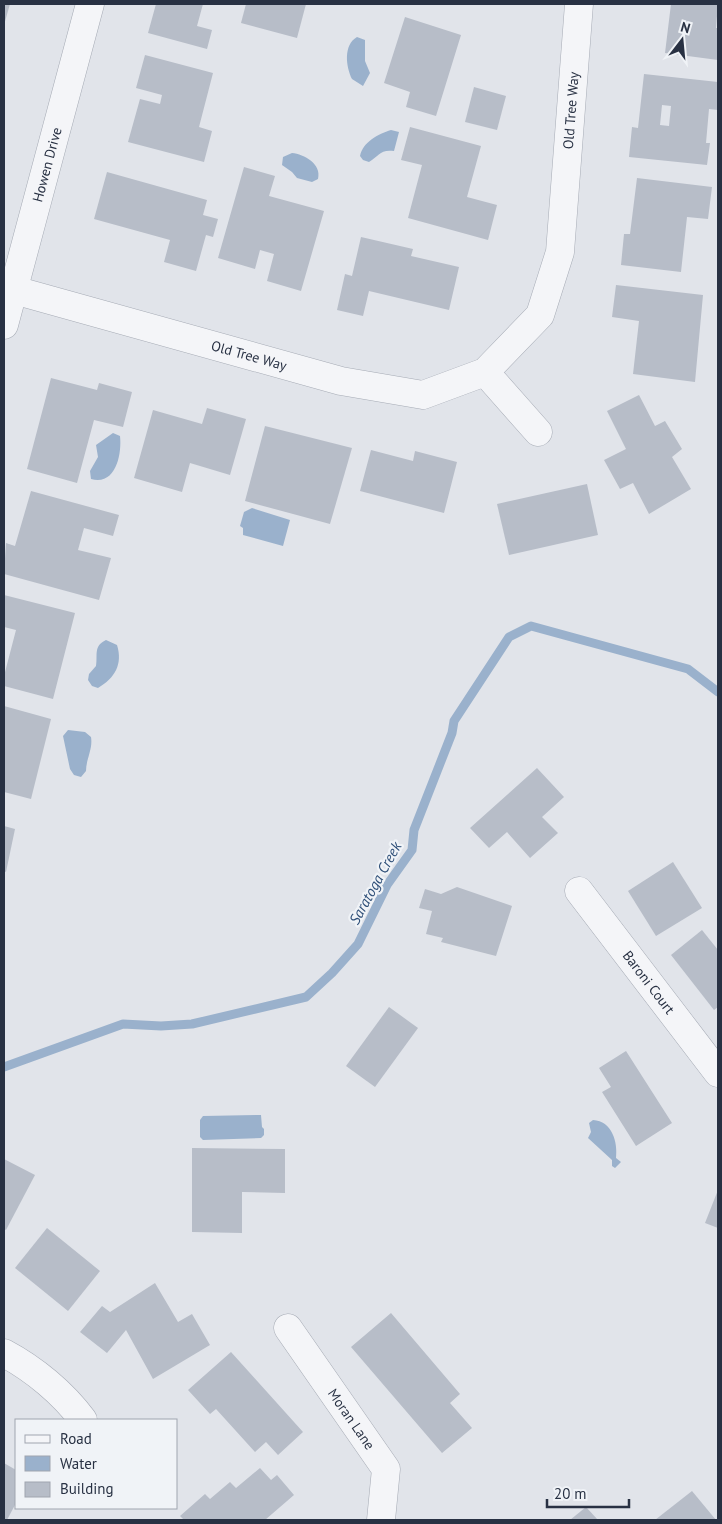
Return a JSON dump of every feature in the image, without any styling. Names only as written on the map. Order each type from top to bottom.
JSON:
[{"type":"street","name":"Howen Drive","points":[[4,325],[90,4]]},
{"type":"street","name":"Old Tree Way","points":[[14,290],[350,382],[423,395],[486,372],[540,315],[560,252],[579,4]]},
{"type":"street","points":[[486,372],[538,432]]},
{"type":"street","name":"Baroni Court","points":[[580,891],[718,1073]]},
{"type":"street","name":"Moran Lane","points":[[288,1328],[386,1469],[380,1520]]},
{"type":"street","points":[[4,1353],[20,1362],[69,1402],[82,1419]]},
{"type":"water","points":[[357,37],[365,40],[365,61],[370,73],[363,86],[352,79],[347,63],[349,45]]},
{"type":"water","points":[[391,130],[399,132],[394,151],[383,152],[369,162],[363,160],[360,156],[364,147],[376,136]]},
{"type":"water","points":[[292,153],[302,155],[315,164],[319,174],[318,179],[312,182],[297,178],[282,165],[283,157]]},
{"type":"water","points":[[113,433],[120,436],[120,451],[116,467],[106,478],[100,480],[91,479],[90,471],[98,457],[96,445]]},
{"type":"water","points":[[252,508],[290,520],[283,546],[243,535],[243,528],[240,526],[244,512]]},
{"type":"water","points":[[106,640],[117,645],[119,652],[118,664],[109,680],[98,688],[92,686],[88,680],[89,674],[96,666],[99,645]]},
{"type":"water","points":[[68,730],[85,732],[91,737],[86,771],[81,777],[74,775],[70,769],[63,736]]},
{"type":"water","points":[[261,1115],[264,1135],[261,1138],[203,1140],[200,1137],[200,1120],[203,1116]]},
{"type":"water","points":[[593,1120],[605,1124],[615,1139],[616,1158],[621,1162],[615,1168],[612,1166],[612,1160],[588,1138],[591,1132],[589,1123]]},
{"type":"building","points":[[4,4],[10,4],[4,25]]},
{"type":"building","points":[[156,4],[203,4],[197,26],[212,30],[207,49],[148,33]]},
{"type":"building","points":[[246,4],[306,4],[297,38],[241,23]]},
{"type":"building","points":[[671,4],[718,4],[716,28],[718,28],[718,60],[665,53]]},
{"type":"building","points":[[405,17],[461,35],[436,116],[406,107],[410,92],[384,83]]},
{"type":"building","points":[[145,55],[213,73],[199,127],[212,131],[204,162],[128,142],[140,99],[160,104],[162,95],[136,88]]},
{"type":"building","points":[[644,74],[718,82],[718,110],[709,109],[706,143],[710,143],[707,165],[629,157],[632,127],[638,128]],"holes":[[[662,105],[671,106],[669,126],[660,125]]]},
{"type":"building","points":[[474,87],[506,96],[497,130],[465,122]]},
{"type":"building","points":[[410,127],[481,146],[467,197],[497,205],[488,240],[408,218],[422,165],[401,160]]},
{"type":"building","points":[[244,167],[275,176],[269,196],[324,211],[301,291],[267,281],[274,254],[260,250],[255,269],[218,258]]},
{"type":"building","points":[[107,172],[207,200],[203,215],[218,219],[213,237],[206,235],[196,271],[164,262],[170,240],[94,219]]},
{"type":"building","points":[[637,178],[712,187],[708,219],[687,217],[681,272],[621,265],[624,234],[630,234]]},
{"type":"building","points":[[361,237],[413,249],[411,256],[459,267],[449,310],[369,291],[363,316],[337,310],[345,274],[352,276]]},
{"type":"building","points":[[616,285],[703,295],[695,382],[633,374],[639,321],[612,317]]},
{"type":"building","points":[[51,378],[97,390],[99,383],[132,392],[123,427],[94,420],[77,483],[27,469]]},
{"type":"building","points":[[639,395],[655,426],[665,421],[682,449],[672,457],[691,489],[649,514],[633,483],[620,489],[604,460],[626,449],[607,411]]},
{"type":"building","points":[[207,408],[246,419],[230,475],[190,463],[182,492],[134,478],[153,410],[202,424]]},
{"type":"building","points":[[265,426],[352,448],[330,524],[245,501]]},
{"type":"building","points":[[371,450],[413,461],[415,451],[457,462],[444,513],[360,491]]},
{"type":"building","points":[[587,484],[598,535],[509,555],[497,504]]},
{"type":"building","points":[[31,491],[119,515],[113,536],[84,528],[78,550],[111,558],[99,600],[4,574],[6,543],[15,546]]},
{"type":"building","points":[[4,595],[75,613],[53,699],[4,686],[4,676],[16,630],[4,627]]},
{"type":"building","points":[[4,706],[51,719],[31,799],[4,792]]},
{"type":"building","points":[[537,768],[564,797],[542,817],[558,833],[530,858],[507,832],[489,848],[470,828]]},
{"type":"building","points":[[4,826],[15,829],[6,872],[4,871]]},
{"type":"building","points":[[673,862],[702,908],[656,936],[628,891]]},
{"type":"building","points":[[457,887],[512,906],[496,956],[441,942],[443,938],[426,934],[432,911],[419,908],[425,889],[441,894]]},
{"type":"building","points":[[702,930],[718,950],[718,1007],[714,1010],[671,955]]},
{"type":"building","points":[[389,1007],[418,1028],[375,1087],[346,1066]]},
{"type":"building","points":[[626,1051],[672,1123],[636,1146],[602,1092],[611,1087],[599,1068]]},
{"type":"building","points":[[192,1148],[285,1149],[285,1193],[242,1192],[242,1233],[192,1232]]},
{"type":"building","points":[[4,1159],[35,1175],[6,1230],[4,1229]]},
{"type":"building","points":[[718,1190],[718,1228],[705,1223]]},
{"type":"building","points":[[47,1228],[100,1271],[68,1311],[15,1268]]},
{"type":"building","points":[[155,1283],[178,1322],[192,1314],[210,1345],[153,1379],[126,1330],[107,1353],[80,1332],[102,1306],[110,1312]]},
{"type":"building","points":[[391,1313],[460,1394],[450,1403],[472,1428],[442,1453],[351,1347]]},
{"type":"building","points":[[231,1352],[303,1432],[278,1455],[266,1442],[255,1452],[216,1409],[210,1414],[188,1390]]},
{"type":"building","points":[[4,1463],[15,1469],[15,1505],[7,1520],[4,1520]]},
{"type":"building","points":[[260,1468],[271,1480],[277,1475],[294,1495],[265,1520],[184,1520],[180,1516],[205,1494],[210,1499],[230,1482],[236,1488]]},
{"type":"building","points":[[692,1491],[716,1520],[655,1520]]},
{"type":"building","points":[[586,1507],[598,1520],[570,1520]]},
{"type":"waterway","name":"Saratoga Creek","points":[[4,1067],[123,1024],[161,1026],[192,1024],[306,997],[332,973],[358,944],[387,885],[412,850],[414,830],[452,733],[454,721],[509,637],[531,626],[688,669],[718,692]]}]
